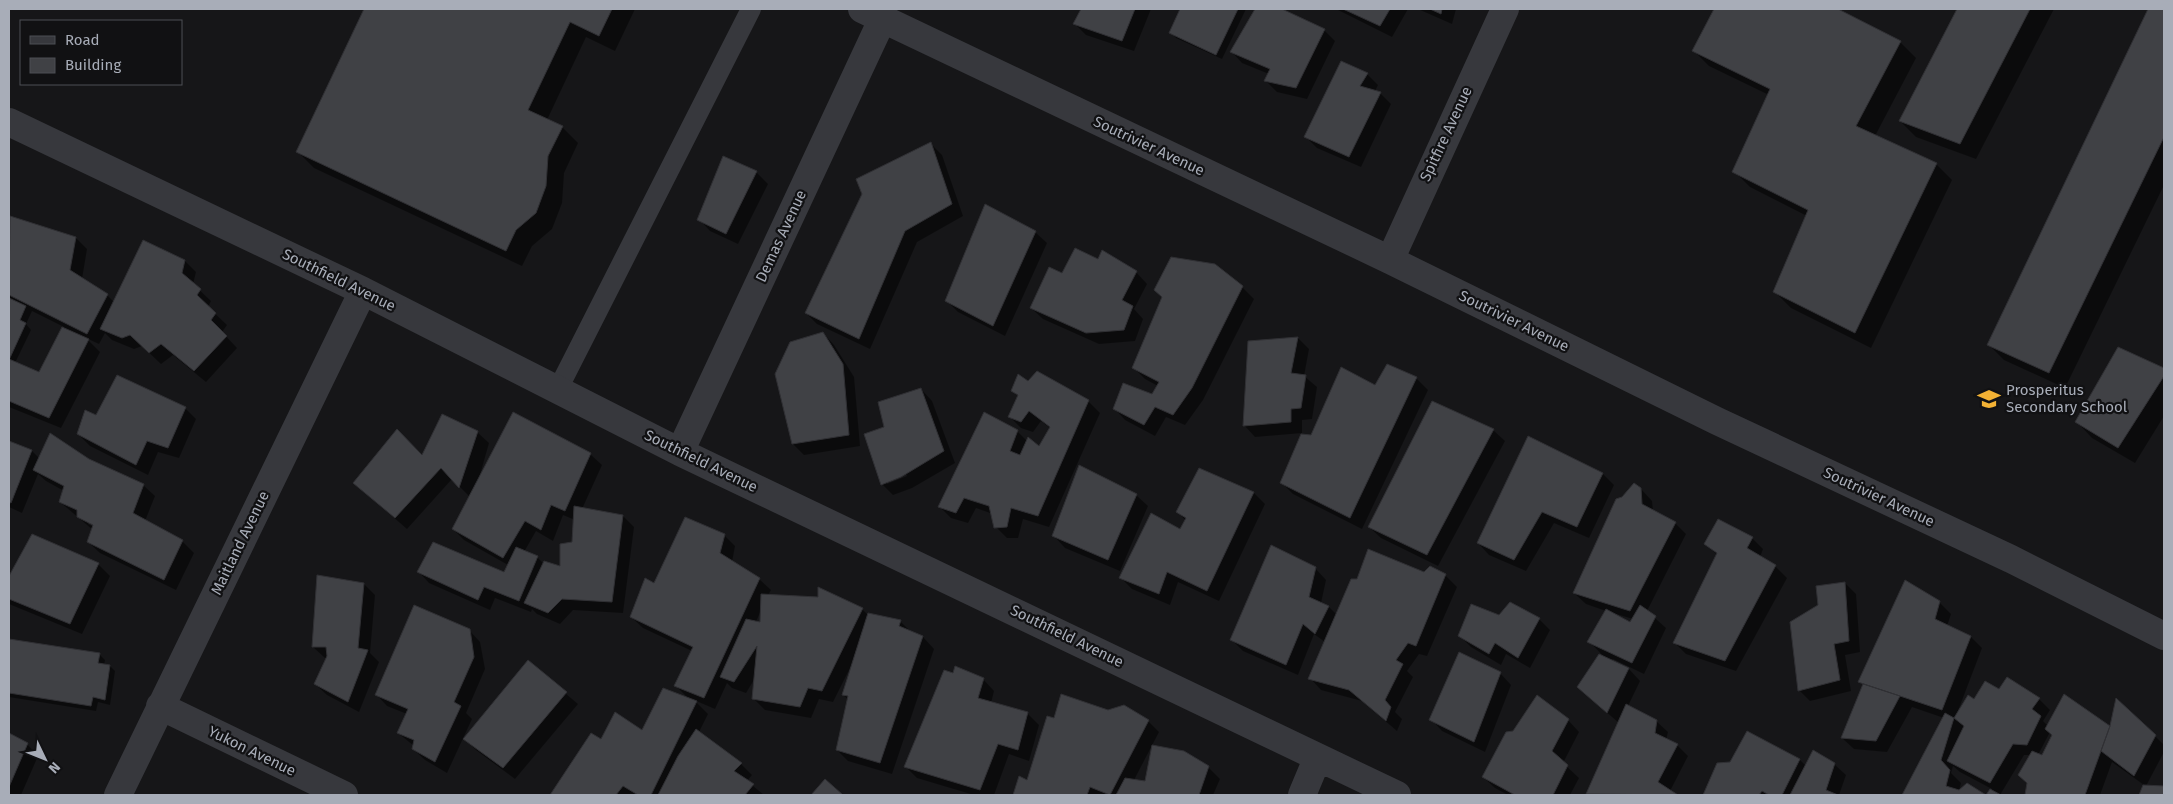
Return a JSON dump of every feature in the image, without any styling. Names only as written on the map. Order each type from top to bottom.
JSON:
[{"type":"street","name":"Spitfire Avenue","points":[[1390,260],[1505,9]]},
{"type":"street","name":"Soutrivier Avenue","points":[[872,14],[1390,260],[1717,421],[2011,559],[2164,636]]},
{"type":"street","name":"Demas Avenue","points":[[680,452],[872,14]]},
{"type":"street","name":"Southfield Avenue","points":[[9,122],[363,290],[680,452],[1104,654],[1317,759],[1397,795]]},
{"type":"street","name":"Maitland Avenue","points":[[118,795],[363,290]]},
{"type":"street","name":"Yukon Avenue","points":[[160,706],[344,795]]},
{"type":"street","points":[[1302,795],[1317,759]]},
{"type":"lane","points":[[558,390],[751,9]]},
{"type":"building","points":[[364,9],[612,9],[599,36],[570,22],[528,110],[563,126],[548,156],[546,186],[536,213],[516,230],[506,251],[296,152]]},
{"type":"building","points":[[1081,9],[1135,9],[1122,41],[1073,24]]},
{"type":"building","points":[[1180,9],[1238,9],[1216,55],[1169,33]]},
{"type":"building","points":[[1255,9],[1282,9],[1325,29],[1296,88],[1264,81],[1270,69],[1230,52]]},
{"type":"building","points":[[1343,9],[1390,9],[1380,26]]},
{"type":"building","points":[[1430,9],[1442,9],[1441,14]]},
{"type":"building","points":[[1714,9],[1838,9],[1901,41],[1856,126],[1937,163],[1855,333],[1773,292],[1808,210],[1732,172],[1770,89],[1692,51]]},
{"type":"building","points":[[1957,9],[2030,9],[1960,144],[1899,121]]},
{"type":"building","points":[[2148,9],[2164,9],[2164,137],[2049,373],[1987,345]]},
{"type":"building","points":[[1341,61],[1368,73],[1360,86],[1381,92],[1349,157],[1304,137]]},
{"type":"building","points":[[931,142],[952,204],[905,231],[859,339],[805,313],[862,194],[856,179]]},
{"type":"building","points":[[723,156],[757,171],[726,234],[697,220]]},
{"type":"building","points":[[985,204],[1036,231],[993,326],[945,301]]},
{"type":"building","points":[[10,216],[76,237],[70,270],[108,294],[87,334],[9,295]]},
{"type":"building","points":[[143,240],[185,260],[182,273],[201,289],[197,295],[216,313],[211,320],[227,336],[194,371],[161,344],[149,353],[130,335],[122,338],[100,329]]},
{"type":"building","points":[[1075,248],[1098,259],[1102,250],[1137,271],[1122,300],[1133,306],[1124,330],[1086,333],[1030,308],[1049,267],[1062,273]]},
{"type":"building","points":[[1171,257],[1215,264],[1243,286],[1192,388],[1173,415],[1155,407],[1144,425],[1113,409],[1123,383],[1152,394],[1159,382],[1132,368],[1162,297],[1154,290]]},
{"type":"building","points":[[9,298],[26,306],[20,320],[26,323],[9,360]]},
{"type":"building","points":[[62,327],[89,339],[49,418],[9,401],[9,359],[39,372]]},
{"type":"building","points":[[823,332],[843,364],[849,435],[792,444],[775,374],[790,342]]},
{"type":"building","points":[[1298,337],[1291,373],[1306,375],[1301,408],[1291,409],[1291,422],[1243,426],[1248,341]]},
{"type":"building","points":[[2118,347],[2164,368],[2164,376],[2118,448],[2075,422]]},
{"type":"building","points":[[1387,364],[1417,377],[1350,518],[1280,483],[1301,434],[1311,435],[1341,367],[1375,385]]},
{"type":"building","points":[[1037,371],[1089,400],[1038,516],[1011,508],[1007,527],[994,528],[989,506],[964,498],[956,513],[938,507],[984,412],[1018,430],[1010,451],[1020,455],[1028,437],[1039,446],[1050,427],[1029,411],[1021,422],[1008,417],[1018,395],[1011,391],[1018,374],[1028,381]]},
{"type":"building","points":[[117,375],[186,407],[168,448],[147,441],[136,465],[77,434],[85,410],[96,415]]},
{"type":"building","points":[[921,388],[944,451],[901,477],[881,485],[864,434],[884,427],[878,402]]},
{"type":"building","points":[[1432,401],[1494,429],[1427,555],[1368,527]]},
{"type":"building","points":[[513,412],[591,453],[565,511],[551,505],[541,530],[525,521],[503,558],[452,529]]},
{"type":"building","points":[[442,414],[478,431],[459,488],[441,468],[395,518],[353,483],[397,429],[422,455]]},
{"type":"building","points":[[50,433],[89,459],[144,484],[133,513],[183,540],[164,580],[87,542],[93,525],[77,517],[77,510],[59,502],[64,486],[33,470]]},
{"type":"building","points":[[1528,436],[1603,473],[1577,527],[1542,512],[1514,560],[1477,543]]},
{"type":"building","points":[[9,441],[32,450],[11,503],[9,502]]},
{"type":"building","points":[[1079,465],[1137,494],[1108,560],[1052,536]]},
{"type":"building","points":[[1199,468],[1254,492],[1207,591],[1167,572],[1159,594],[1119,578],[1151,513],[1180,529],[1186,518],[1176,512]]},
{"type":"building","points":[[1634,483],[1641,488],[1642,504],[1676,522],[1630,611],[1573,593],[1616,499],[1622,497]]},
{"type":"building","points":[[574,506],[623,515],[612,602],[562,599],[548,613],[524,603],[544,561],[560,566],[560,544],[572,542]]},
{"type":"building","points":[[685,517],[725,534],[720,553],[760,578],[704,698],[674,686],[693,647],[630,617],[645,578],[654,583]]},
{"type":"building","points":[[1718,519],[1753,537],[1747,548],[1776,565],[1725,661],[1673,643],[1717,553],[1704,544]]},
{"type":"building","points":[[32,534],[99,563],[70,624],[9,599],[9,576]]},
{"type":"building","points":[[433,542],[504,572],[516,547],[538,556],[519,601],[484,587],[478,600],[417,572]]},
{"type":"building","points":[[1271,545],[1316,567],[1309,597],[1329,606],[1315,634],[1303,624],[1286,665],[1230,640]]},
{"type":"building","points":[[1368,549],[1424,572],[1430,566],[1446,574],[1416,646],[1408,643],[1396,660],[1403,664],[1385,700],[1391,707],[1386,721],[1349,690],[1308,679],[1351,579],[1357,579]]},
{"type":"building","points":[[317,575],[364,583],[358,648],[368,650],[348,702],[314,684],[327,656],[326,647],[312,647]]},
{"type":"building","points":[[1905,580],[1940,601],[1935,619],[1971,636],[1942,710],[1858,682]]},
{"type":"building","points":[[1845,582],[1849,641],[1834,644],[1840,680],[1798,691],[1790,622],[1818,605],[1816,586]]},
{"type":"building","points":[[818,587],[863,608],[822,691],[808,688],[800,707],[752,699],[757,646],[734,682],[720,677],[746,619],[760,622],[761,594],[818,597]]},
{"type":"building","points":[[1510,602],[1540,618],[1518,658],[1495,643],[1489,654],[1458,636],[1471,604],[1499,615]]},
{"type":"building","points":[[414,605],[470,629],[474,657],[454,702],[461,706],[435,762],[412,749],[414,740],[397,733],[408,709],[375,695]]},
{"type":"building","points":[[1640,605],[1656,616],[1632,663],[1587,642],[1606,609],[1630,622]]},
{"type":"building","points":[[868,613],[901,620],[899,626],[923,636],[880,763],[836,750],[848,696],[842,695]]},
{"type":"building","points":[[9,639],[100,653],[98,663],[110,665],[105,700],[93,697],[91,706],[9,693]]},
{"type":"building","points":[[1459,652],[1501,672],[1474,742],[1429,720]]},
{"type":"building","points":[[1599,654],[1629,668],[1607,713],[1577,687]]},
{"type":"building","points":[[528,660],[567,692],[503,768],[463,739]]},
{"type":"building","points":[[955,666],[984,678],[978,698],[1028,712],[1018,750],[998,744],[980,790],[904,767],[944,670],[953,673]]},
{"type":"building","points":[[2007,677],[2040,698],[2032,709],[2041,716],[2027,745],[2013,744],[1990,783],[1947,761],[1964,726],[1954,718],[1968,695],[1974,699],[1985,681],[1999,689]]},
{"type":"building","points":[[1863,684],[1900,696],[1876,741],[1841,738]]},
{"type":"building","points":[[663,688],[697,701],[651,795],[638,795],[623,786],[616,795],[550,795],[591,733],[601,739],[615,712],[642,730]]},
{"type":"building","points":[[1061,694],[1108,710],[1124,705],[1149,720],[1110,795],[1090,787],[1087,795],[1013,795],[1019,776],[1027,780],[1047,716],[1054,718]]},
{"type":"building","points":[[2064,694],[2110,726],[2085,795],[2025,795],[2027,783],[2018,775],[2032,751],[2042,755],[2052,735],[2045,729]]},
{"type":"building","points":[[1537,695],[1569,719],[1552,751],[1568,765],[1553,795],[1515,795],[1482,777],[1506,732],[1513,731]]},
{"type":"building","points":[[2116,698],[2156,735],[2134,776],[2101,751],[2110,726]]},
{"type":"building","points":[[1626,704],[1657,720],[1655,733],[1678,744],[1658,782],[1678,795],[1586,794]]},
{"type":"building","points":[[1945,713],[1954,718],[1941,760],[1950,770],[1946,786],[1959,790],[1967,783],[1986,795],[1902,795]]},
{"type":"building","points":[[696,729],[742,763],[734,771],[754,784],[745,795],[658,795],[678,756]]},
{"type":"building","points":[[1747,731],[1800,759],[1782,795],[1769,795],[1762,791],[1759,795],[1703,795],[1717,763],[1730,762]]},
{"type":"building","points":[[9,733],[28,743],[9,787]]},
{"type":"building","points":[[1152,745],[1184,751],[1209,766],[1199,795],[1116,795],[1125,778],[1145,781]]},
{"type":"building","points":[[1813,750],[1835,763],[1826,790],[1838,795],[1790,795]]},
{"type":"building","points":[[825,779],[843,795],[811,795]]},
{"type":"building","points":[[2143,785],[2164,786],[2164,795],[2139,795]]},
{"type":"building","points":[[1990,789],[2001,795],[1986,795]]},
{"type":"place","name":"Prosperitus Secondary School","points":[[1989,399]]}]
